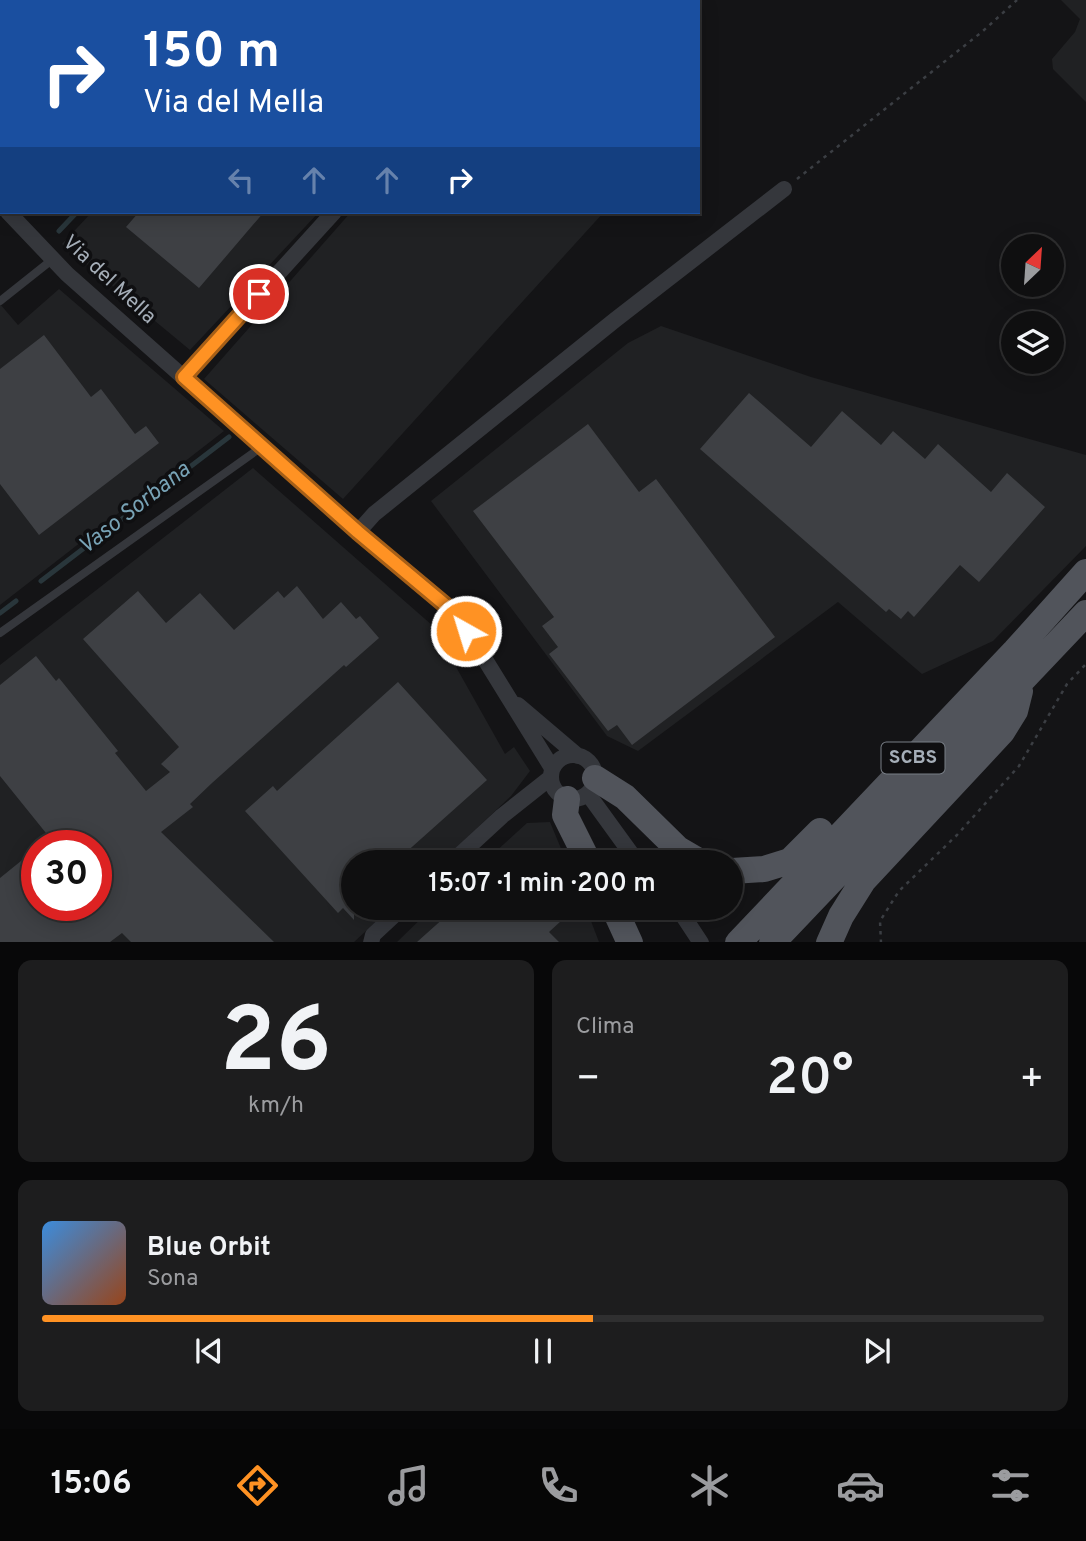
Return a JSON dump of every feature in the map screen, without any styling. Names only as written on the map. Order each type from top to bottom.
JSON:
[{"type":"main road","name":"SCBS","points":[[739,942],[1015,651],[1086,572]]},
{"type":"main road","name":"SCBS","points":[[773,942],[1086,613]]},
{"type":"main road","points":[[743,870],[764,869],[790,861],[830,822],[961,681],[980,667],[1015,651]]},
{"type":"main road","points":[[829,942],[841,916],[863,881],[1002,732],[1015,711],[1023,680]]},
{"type":"main road","points":[[582,850],[565,815],[568,785],[625,797],[680,850]]},
{"type":"main road","points":[[619,920],[630,942]]},
{"type":"street","points":[[358,532],[374,514],[784,189]]},
{"type":"street","name":"Via del Mella","points":[[10,214],[67,274],[358,532],[450,609],[568,785],[626,850]]},
{"type":"street","points":[[184,377],[332,214]]},
{"type":"street","name":"Via del Mella","points":[[505,694],[590,764],[568,785]]},
{"type":"street","points":[[465,850],[502,816],[568,785],[562,758],[578,755]]},
{"type":"street","points":[[372,942],[373,935],[389,920]]},
{"type":"street","points":[[686,920],[700,942]]},
{"type":"lane","points":[[0,301],[53,259]]},
{"type":"lane","points":[[0,632],[262,446]]},
{"type":"path","points":[[784,189],[983,31],[1017,0]]},
{"type":"path","points":[[881,942],[880,921],[899,891],[957,835],[1019,766],[1067,684],[1086,664]]},
{"type":"shaded area","points":[[1061,0],[1086,0],[1086,102],[1053,69],[1052,59],[1075,32],[1080,19]]},
{"type":"shaded area","points":[[90,214],[317,214],[190,350],[62,244]]},
{"type":"shaded area","points":[[349,214],[602,214],[343,499],[204,379]]},
{"type":"shaded area","points":[[59,289],[224,431],[0,605],[0,304],[18,325]]},
{"type":"shaded area","points":[[661,326],[811,377],[1086,455],[1086,546],[993,641],[922,674],[838,602],[638,751],[607,736],[431,501],[628,343]]},
{"type":"shaded area","points":[[253,468],[433,626],[505,754],[514,747],[530,771],[511,796],[454,850],[341,850],[341,920],[378,920],[354,942],[0,942],[0,665]]},
{"type":"shaded area","points":[[550,822],[562,850],[497,850],[527,823]]},
{"type":"shaded area","points":[[420,920],[591,920],[599,942],[397,942]]},
{"type":"building","points":[[137,214],[262,214],[199,288],[126,227]]},
{"type":"building","points":[[44,335],[91,397],[101,389],[135,434],[146,426],[159,443],[39,535],[0,484],[0,369]]},
{"type":"building","points":[[749,393],[811,447],[842,411],[881,445],[893,431],[925,459],[938,444],[991,492],[1007,473],[1045,507],[979,582],[960,565],[914,617],[908,611],[901,619],[889,609],[886,612],[700,449]]},
{"type":"building","points":[[588,424],[639,492],[656,479],[775,637],[632,745],[617,725],[608,731],[549,654],[558,647],[542,626],[554,617],[473,511]]},
{"type":"building","points":[[297,586],[323,619],[341,602],[356,619],[360,616],[379,638],[346,667],[344,665],[212,783],[190,804],[193,807],[161,832],[274,942],[131,942],[122,933],[110,942],[0,942],[0,878],[21,861],[21,921],[112,921],[112,830],[44,830],[0,776],[0,685],[36,656],[56,681],[59,678],[118,751],[115,753],[146,791],[170,772],[161,764],[179,747],[83,639],[138,591],[166,623],[200,593],[234,630],[278,591],[284,598]]},
{"type":"building","points":[[398,682],[487,780],[409,850],[341,850],[341,910],[338,913],[245,811],[273,786],[277,791]]},
{"type":"building","points":[[442,920],[561,921],[549,932],[559,942],[417,942]]},
{"type":"waterway","name":"Vaso Sorbana","points":[[59,231],[75,214]]},
{"type":"waterway","name":"Vaso Sorbana","points":[[41,581],[229,437]]},
{"type":"waterway","name":"Vaso Sorbana","points":[[0,613],[16,601]]},
{"type":"route","points":[[259,294],[184,377],[358,532],[450,609],[466,631]]}]
